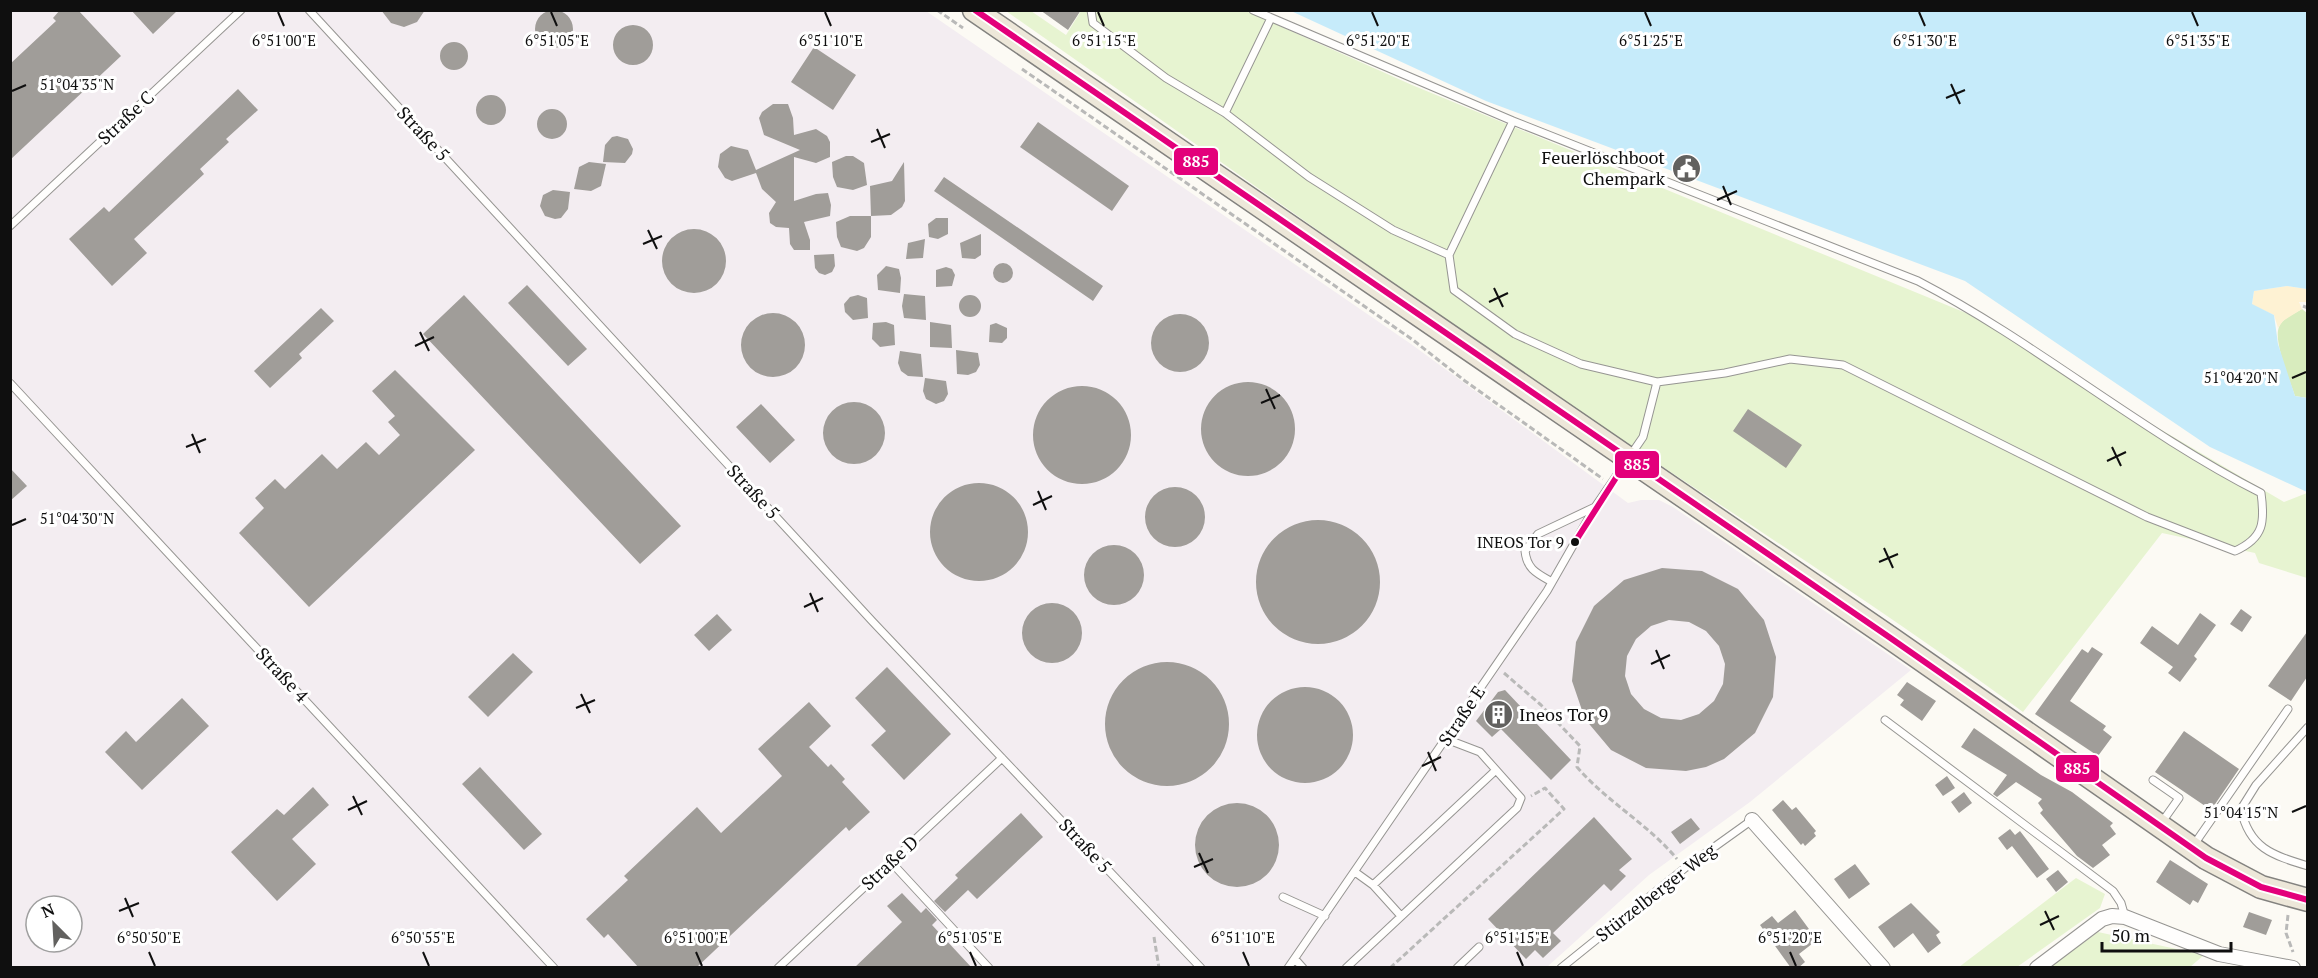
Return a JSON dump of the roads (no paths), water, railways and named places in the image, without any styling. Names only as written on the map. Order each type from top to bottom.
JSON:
[{"type":"main road","points":[[970,20],[1628,459],[2159,827],[2252,883],[2300,898]]},
{"type":"street","points":[[1752,820],[1883,968]]},
{"type":"street","points":[[2037,968],[2102,919],[2112,916],[2125,917],[2219,954],[2295,963]]},
{"type":"lane","name":"Straße C","points":[[10,226],[241,10]]},
{"type":"lane","name":"Straße 5","points":[[309,10],[873,622],[1201,968]]},
{"type":"lane","points":[[1091,10],[1093,23],[1102,30],[1166,78],[1225,112],[1319,183],[1393,230],[1449,255]]},
{"type":"lane","points":[[1253,10],[1513,121],[1918,281],[1974,310],[2055,367],[2213,469],[2261,493],[2265,519],[2250,544],[2235,551],[2147,517],[1843,365],[1790,359],[1725,373],[1657,382],[1581,364],[1515,334],[1454,290],[1449,255],[1513,121]]},
{"type":"lane","points":[[1225,112],[1271,18]]},
{"type":"lane","name":"Straße E","points":[[1288,968],[1552,582],[1595,507],[1642,437],[1657,382]]},
{"type":"lane","name":"Straße 4","points":[[10,383],[554,968]]},
{"type":"lane","points":[[1552,582],[1531,570],[1526,563],[1525,550],[1538,534],[1595,507]]},
{"type":"lane","points":[[2191,848],[2222,808],[2288,709]]},
{"type":"lane","points":[[1885,720],[2113,891],[2121,903],[2125,917]]},
{"type":"lane","points":[[2307,727],[2256,785],[2241,809],[2245,828],[2259,848],[2307,866]]},
{"type":"lane","points":[[1346,968],[1517,808],[1521,798],[1480,752],[1446,739]]},
{"type":"lane","name":"Straße D","points":[[778,968],[1002,758]]},
{"type":"lane","points":[[1373,885],[1496,770]]},
{"type":"lane","points":[[2153,780],[2179,798],[2159,827]]},
{"type":"lane","name":"Stürzelberger Weg","points":[[1561,968],[1685,868],[1752,820]]},
{"type":"lane","points":[[891,862],[989,968]]},
{"type":"lane","points":[[1355,872],[1373,885],[1401,916]]},
{"type":"lane","points":[[1283,897],[1325,916]]},
{"type":"lane","points":[[1457,968],[1479,947]]},
{"type":"lane","points":[[1295,959],[1303,968]]},
{"type":"water","points":[[1291,11],[2307,11],[2307,289],[2287,286],[2254,291],[2252,304],[2274,315],[2278,344],[2295,396],[2307,398],[2307,492],[2210,447],[1965,281],[1486,101]]},
{"type":"place","name":"Feuerlöschboot Chempark","points":[[1686,168]]},
{"type":"place","name":"INEOS Tor 9","points":[[1575,542]]},
{"type":"place","name":"Ineos Tor 9","points":[[1498,715]]}]
